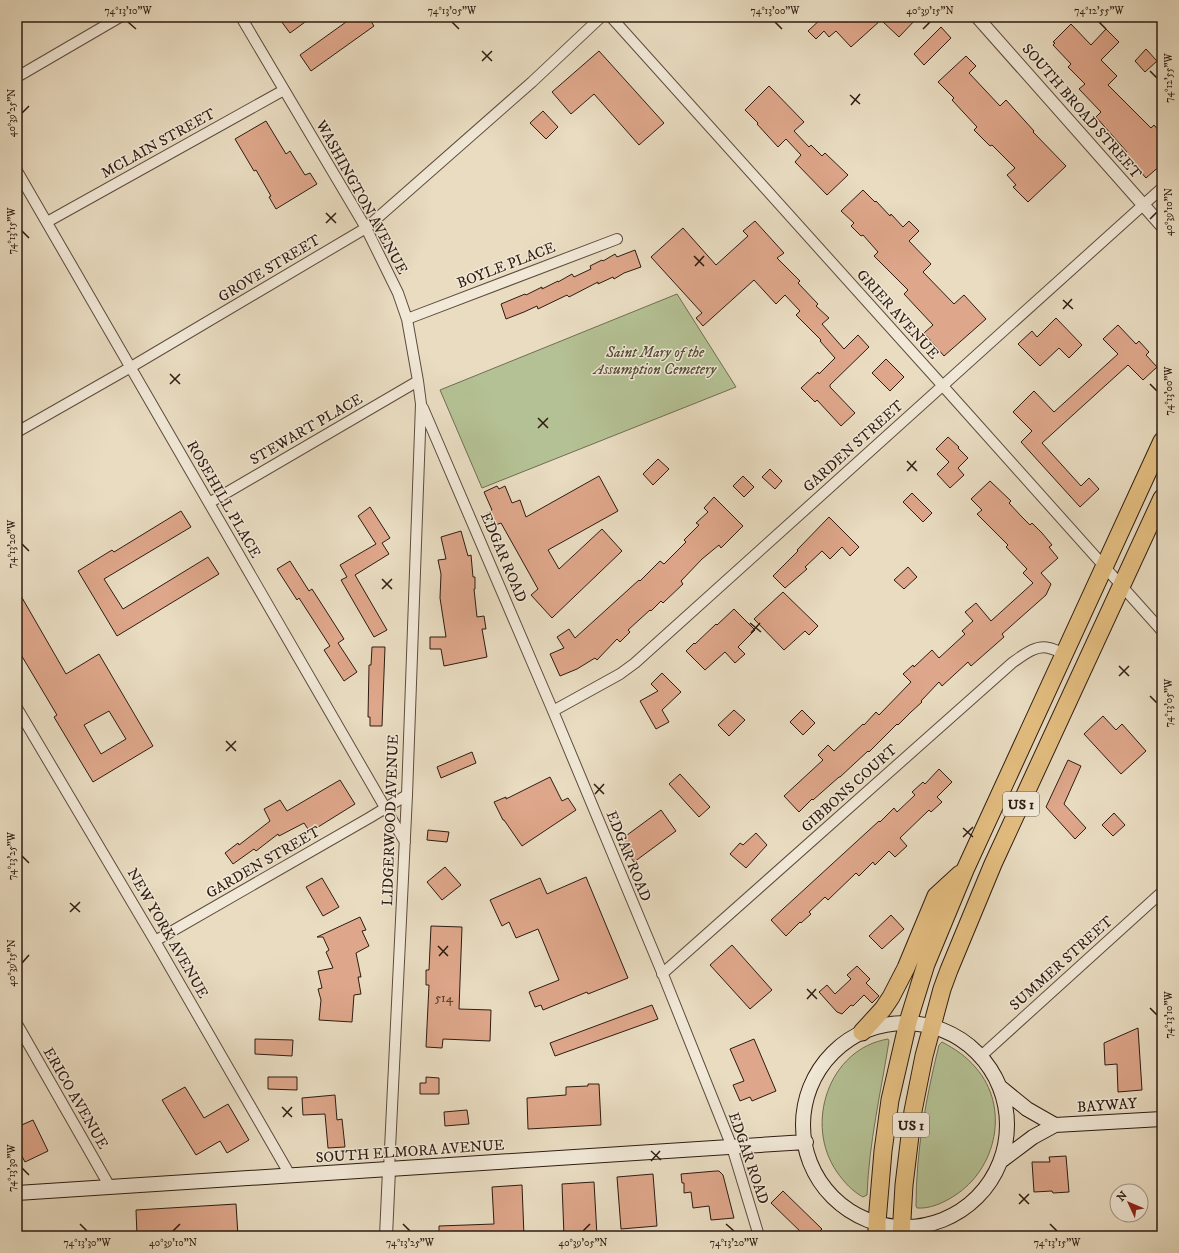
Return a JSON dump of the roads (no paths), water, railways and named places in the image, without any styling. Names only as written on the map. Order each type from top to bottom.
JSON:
[{"type":"highway","name":"US 1","points":[[908,1022],[926,964],[964,870],[1162,441]]},
{"type":"highway","name":"US 1","points":[[901,1231],[913,1111],[924,1056],[949,970],[993,864],[1162,498]]},
{"type":"highway","points":[[862,1032],[883,1009],[891,997],[906,968],[936,896],[964,870]]},
{"type":"highway","points":[[877,1229],[883,1151],[890,1100],[908,1022]]},
{"type":"main road","points":[[908,1022],[932,1026],[959,1039],[980,1057],[992,1072],[1006,1106],[1009,1126],[1002,1161],[996,1173],[984,1188],[965,1205],[933,1221],[919,1224],[901,1231],[877,1229],[838,1203],[825,1190],[811,1165],[806,1142],[805,1122],[808,1103],[817,1075],[826,1062],[837,1049],[862,1032],[883,1025],[908,1022]]},
{"type":"main road","points":[[999,1086],[1027,1109],[1055,1125]]},
{"type":"main road","name":"BAYWAY","points":[[1002,1161],[1033,1137],[1055,1125],[1162,1119]]},
{"type":"main road","name":"SOUTH ELMORA AVENUE","points":[[17,1194],[806,1142]]},
{"type":"street","points":[[17,77],[120,17]]},
{"type":"street","name":"WASHINGTON AVENUE","points":[[242,17],[366,228],[398,293],[407,320],[421,404]]},
{"type":"street","name":"GROVE STREET","points":[[17,432],[131,367],[366,228],[532,82],[601,17]]},
{"type":"street","name":"GRIER AVENUE","points":[[611,17],[1162,632]]},
{"type":"street","name":"SOUTH BROAD STREET","points":[[977,17],[1162,226]]},
{"type":"street","name":"MCLAIN STREET","points":[[47,222],[284,90]]},
{"type":"street","name":"ROSEHILL PLACE","points":[[17,171],[405,842]]},
{"type":"street","name":"GARDEN STREET","points":[[553,711],[620,674],[635,663],[1162,188]]},
{"type":"street","name":"BOYLE PLACE","points":[[407,320],[617,239]]},
{"type":"street","name":"STEWART PLACE","points":[[209,503],[418,380]]},
{"type":"street","name":"EDGAR ROAD","points":[[421,404],[553,711],[662,974],[732,1147],[759,1236]]},
{"type":"street","name":"LIDGERWOOD AVENUE","points":[[386,1236],[407,795],[421,404]]},
{"type":"street","name":"GIBBONS COURT","points":[[662,974],[1012,663],[1024,654],[1041,648],[1048,647],[1064,653]]},
{"type":"street","name":"NEW YORK AVENUE","points":[[17,708],[155,941],[290,1175]]},
{"type":"street","name":"GARDEN STREET","points":[[155,941],[407,795]]},
{"type":"street","name":"SUMMER STREET","points":[[980,1057],[1162,892]]},
{"type":"street","name":"ERICO AVENUE","points":[[17,1024],[110,1187]]},
{"type":"park label","name":"Saint Mary of the Assumption Cemetery","points":[[655,360]]}]
